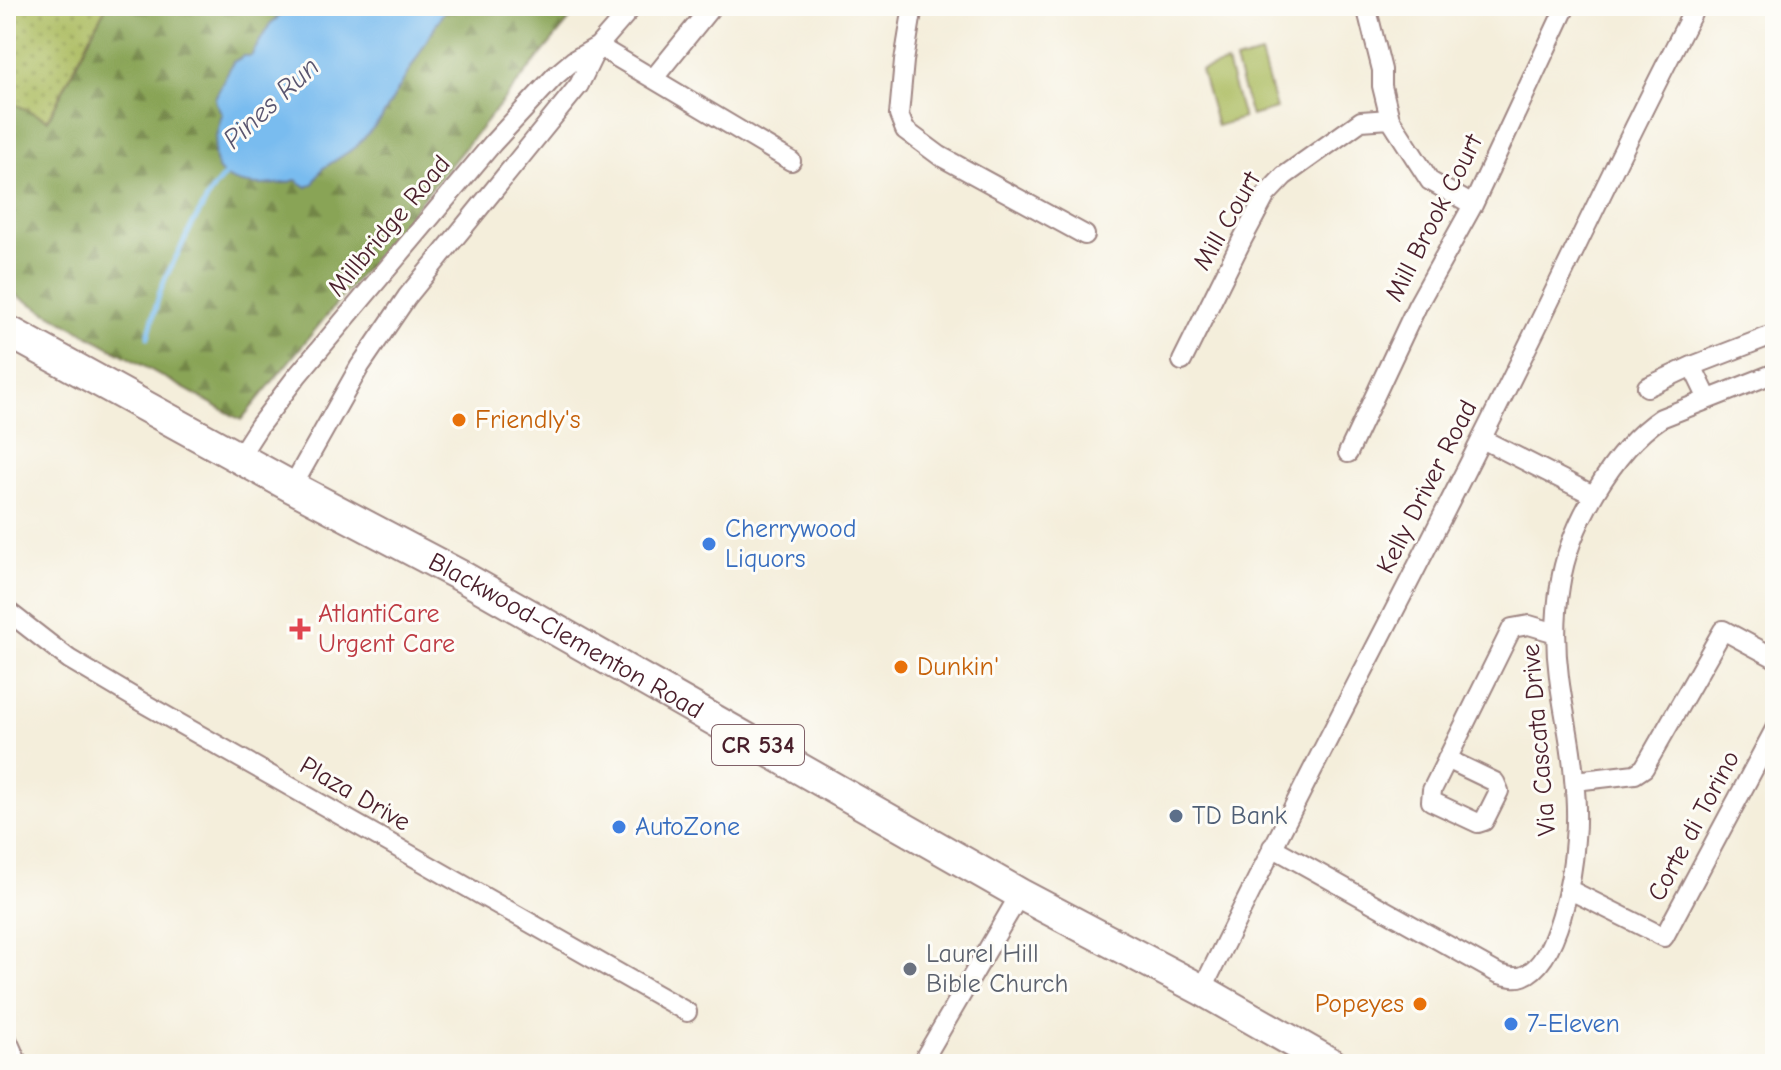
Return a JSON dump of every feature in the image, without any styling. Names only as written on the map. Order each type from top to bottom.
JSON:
[{"type":"main road","name":"Blackwood-Clementon Road","points":[[6,330],[463,577],[1020,894],[1202,990],[1332,1064]]},
{"type":"street","name":"Millbridge Road","points":[[292,487],[360,366],[407,297],[579,85],[598,46],[633,6]]},
{"type":"street","points":[[653,79],[712,6]]},
{"type":"street","points":[[913,6],[899,115],[905,130],[940,156],[1085,235]]},
{"type":"street","points":[[1366,6],[1390,119],[1430,181],[1473,205]]},
{"type":"street","name":"Mill Brook Court","points":[[1348,453],[1417,306],[1473,205],[1566,6]]},
{"type":"street","name":"Kelly Driver Road","points":[[1202,990],[1482,439],[1643,107],[1696,6]]},
{"type":"street","name":"Millbridge Road","points":[[239,457],[297,376],[493,143],[555,76],[598,46]]},
{"type":"street","points":[[598,46],[791,161]]},
{"type":"street","name":"Mill Court","points":[[1182,361],[1266,195],[1284,176],[1361,121],[1390,119]]},
{"type":"street","points":[[1647,387],[1775,334]]},
{"type":"street","points":[[1692,366],[1708,399]]},
{"type":"street","name":"Via Cascata Drive","points":[[1272,847],[1499,974],[1518,978],[1525,976],[1543,960],[1557,929],[1568,889],[1575,839],[1572,748],[1559,676],[1556,633],[1560,582],[1574,537],[1593,495],[1649,426],[1661,418],[1775,373]]},
{"type":"street","points":[[1482,439],[1593,495]]},
{"type":"street","name":"Plaza Drive","points":[[6,610],[69,659],[145,704],[687,1012]]},
{"type":"street","points":[[1447,759],[1512,628],[1529,625],[1556,633]]},
{"type":"street","points":[[1575,781],[1635,774],[1644,768],[1723,630],[1775,658]]},
{"type":"street","name":"Corte di Torino","points":[[1568,889],[1664,937],[1775,729]]},
{"type":"street","points":[[921,1064],[1020,894]]},
{"type":"street","points":[[6,1037],[18,1064]]},
{"type":"green space","points":[[6,6],[106,6],[47,121],[6,122]]},
{"type":"green space","points":[[106,6],[581,6],[241,420],[6,290],[6,122],[15,104],[48,120]]},
{"type":"green space","points":[[1261,54],[1276,109],[1251,116],[1235,61]]},
{"type":"green space","points":[[1227,63],[1243,118],[1217,126],[1201,70]]},
{"type":"water","points":[[292,6],[447,6],[381,119],[356,147],[322,169],[313,184],[307,187],[296,180],[264,185],[240,182],[221,172],[216,164],[215,145],[222,114],[215,98],[233,62],[251,56],[270,24]]},
{"type":"waterway","name":"Pines Run","points":[[148,337],[165,279],[213,189],[229,170]]},
{"type":"place","name":"Friendly's","points":[[459,420]]},
{"type":"place","name":"Cherrywood Liquors","points":[[709,544]]},
{"type":"place","name":"AtlantiCare Urgent Care","points":[[300,629]]},
{"type":"place","name":"Dunkin'","points":[[901,667]]},
{"type":"place","name":"TD Bank","points":[[1176,816]]},
{"type":"place","name":"AutoZone","points":[[619,827]]},
{"type":"place","name":"Laurel Hill Bible Church","points":[[910,969]]},
{"type":"place","name":"Popeyes","points":[[1420,1004]]},
{"type":"place","name":"7-Eleven","points":[[1511,1024]]}]
